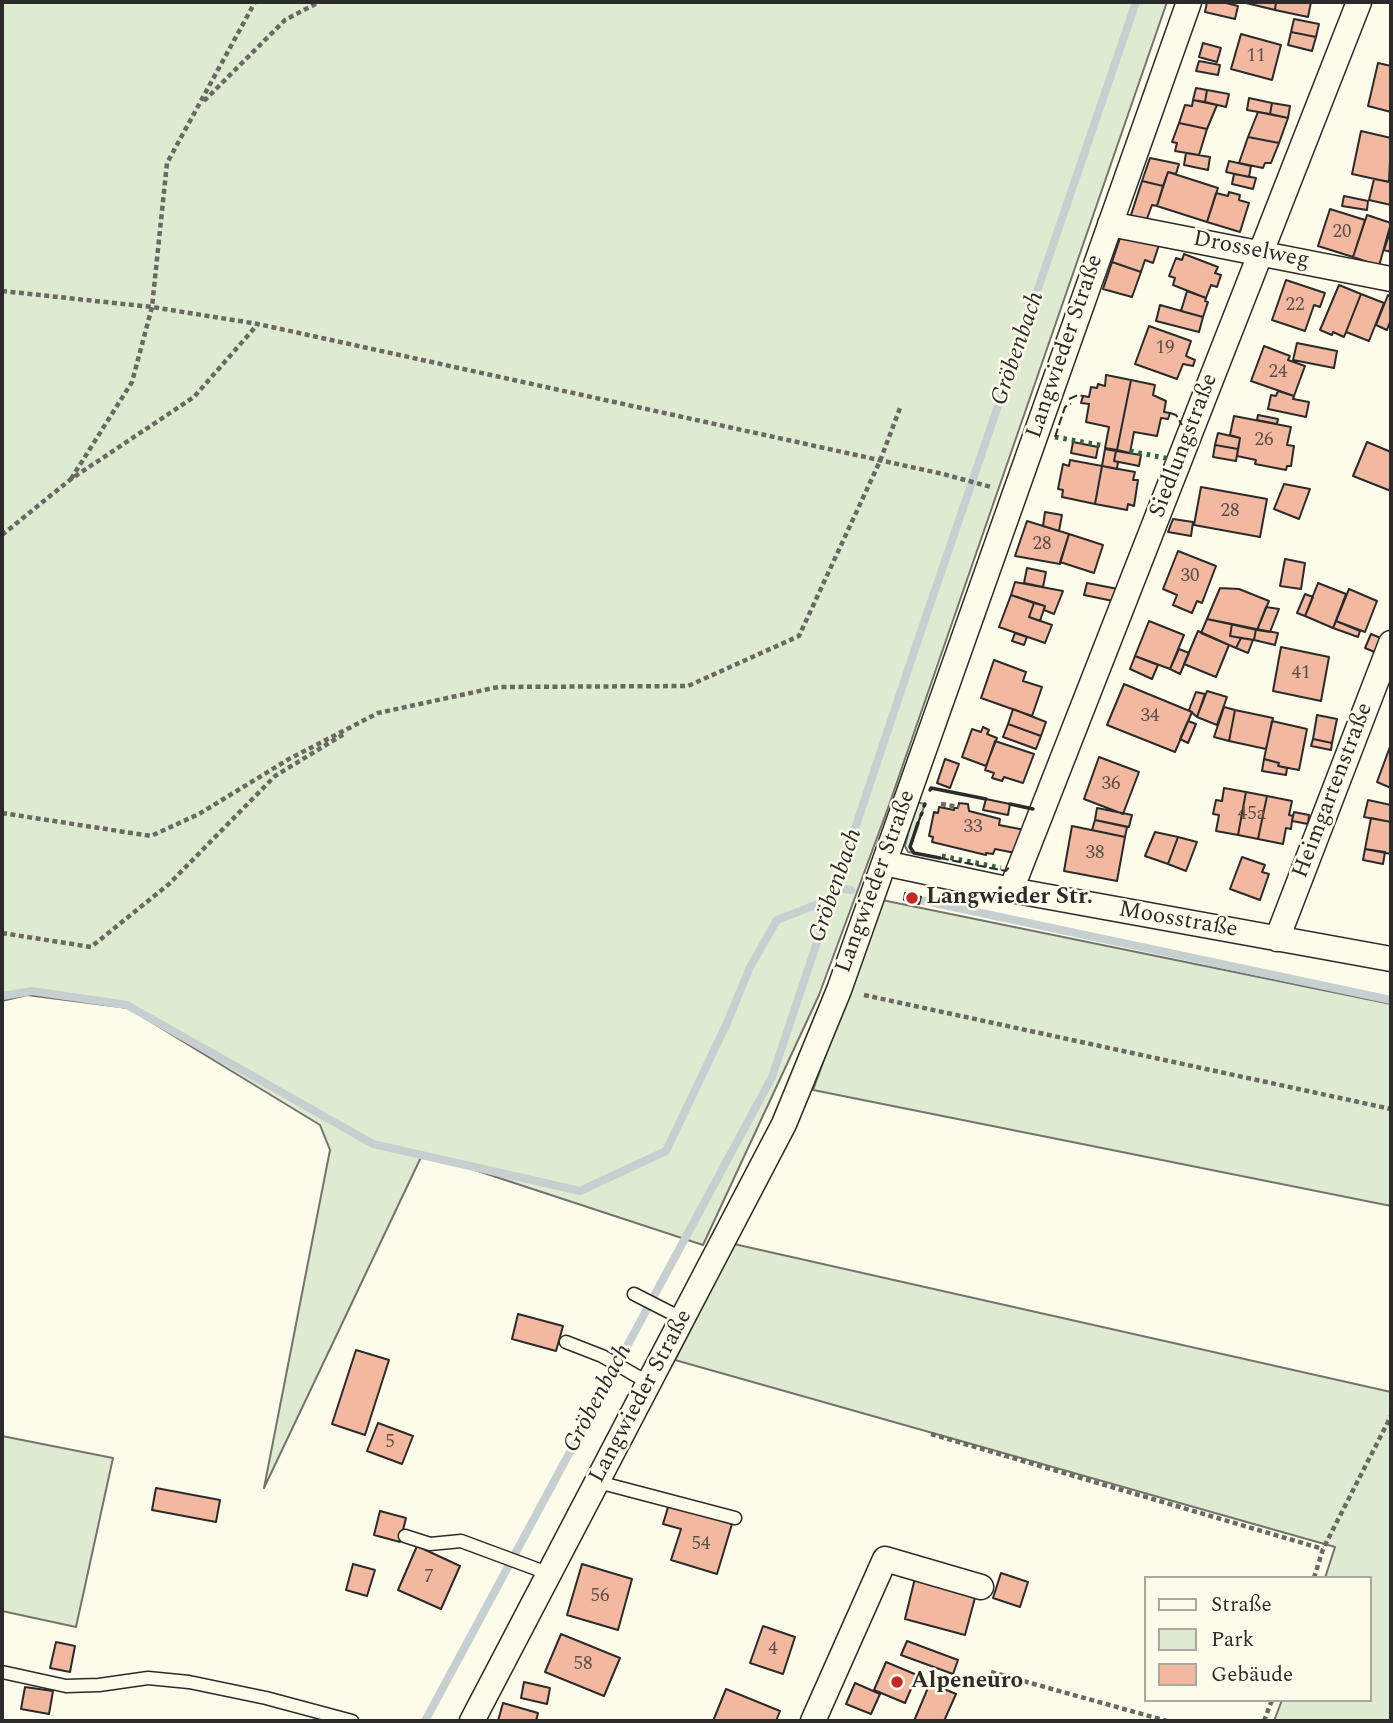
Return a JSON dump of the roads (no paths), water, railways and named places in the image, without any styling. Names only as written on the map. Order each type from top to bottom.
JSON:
[{"type":"street","name":"Langwieder Straße","points":[[471,1721],[598,1482],[639,1377],[784,1124],[839,990],[1189,2]]},
{"type":"street","name":"Siedlungstraße","points":[[1011,890],[1359,2]]},
{"type":"street","name":"Drosselweg","points":[[1110,224],[1391,279]]},
{"type":"street","name":"Heimgartenstraße","points":[[1277,939],[1391,643]]},
{"type":"street","name":"Moosstraße","points":[[884,863],[1011,890],[1391,959]]},
{"type":"street","points":[[813,1721],[885,1559],[981,1587]]},
{"type":"lane","points":[[634,1294],[676,1316]]},
{"type":"lane","points":[[566,1342],[602,1356],[639,1377]]},
{"type":"lane","points":[[598,1482],[735,1518]]},
{"type":"lane","points":[[405,1536],[429,1544],[461,1541],[550,1573]]},
{"type":"lane","points":[[2,1672],[66,1686],[99,1685],[148,1678],[189,1682],[266,1698],[352,1721]]},
{"type":"waterway","name":"Gröbenbach","points":[[425,1721],[772,1077],[1136,2]]},
{"type":"waterway","points":[[835,888],[851,890]]},
{"type":"waterway","points":[[2,996],[32,991],[127,1005],[373,1144],[580,1191],[666,1151],[727,1023],[750,967],[777,920],[831,899]]},
{"type":"waterway","points":[[920,900],[1391,1000]]},
{"type":"place","name":"Langwieder Str.","points":[[912,898]]},
{"type":"place","name":"Alpeneuro","points":[[897,1682]]}]
